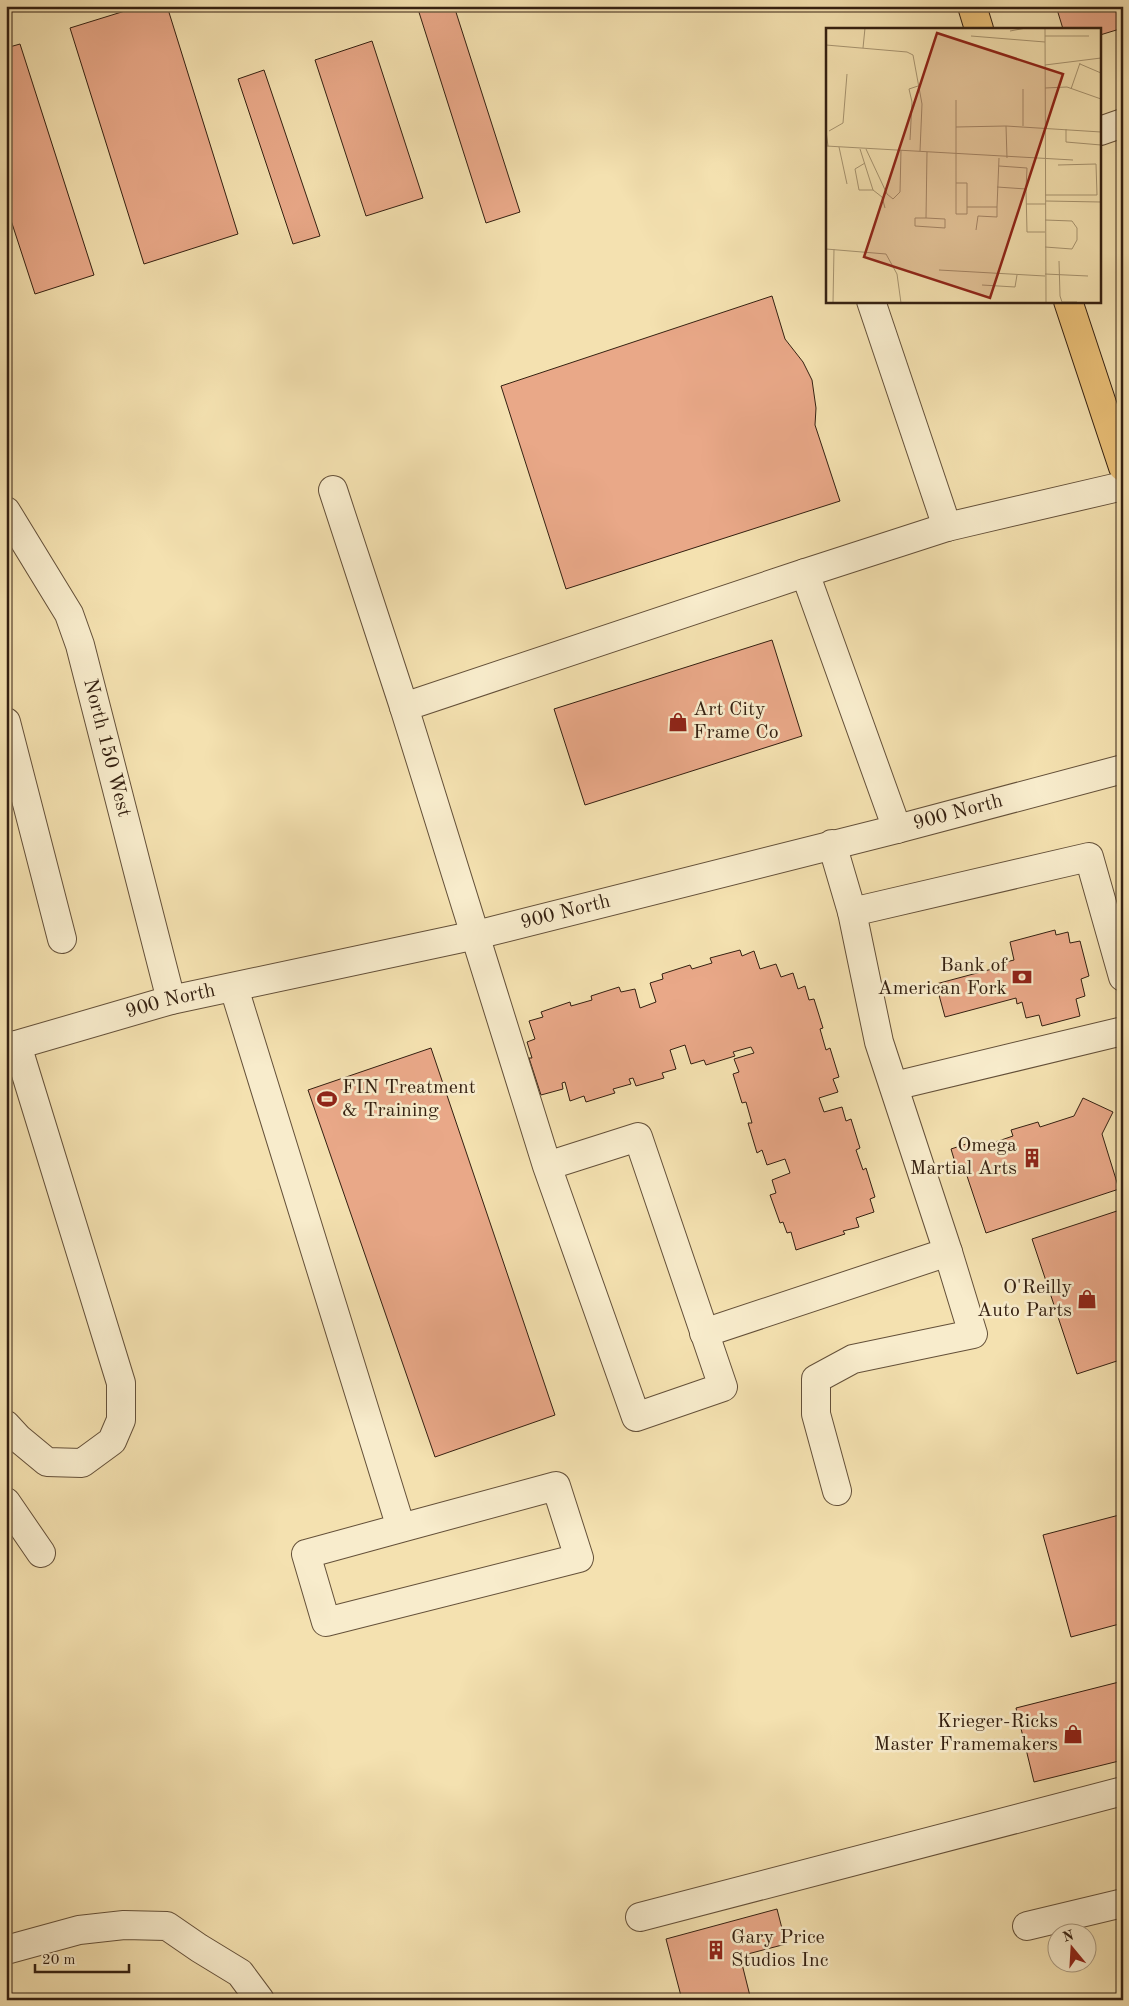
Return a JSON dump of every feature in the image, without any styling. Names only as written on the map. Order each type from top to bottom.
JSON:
[{"type":"main road","points":[[972,6],[979,28]]},
{"type":"main road","points":[[1068,302],[1123,466]]},
{"type":"street","points":[[1102,130],[1123,123]]},
{"type":"street","points":[[871,302],[947,527]]},
{"type":"street","points":[[404,708],[947,527],[1123,486]]},
{"type":"street","points":[[333,490],[476,935],[547,1166],[636,1417],[723,1387],[638,1137],[547,1166]]},
{"type":"street","name":"North 150 West","points":[[6,511],[68,614],[80,645],[171,1000]]},
{"type":"street","points":[[805,574],[897,829]]},
{"type":"street","points":[[6,722],[62,938]]},
{"type":"street","name":"900 North","points":[[12,1046],[171,1000],[476,935],[897,829],[1123,769]]},
{"type":"street","points":[[832,844],[852,912],[880,1042],[973,1334],[853,1359],[816,1379],[816,1414],[837,1491]]},
{"type":"street","points":[[852,912],[1089,857],[1123,977]]},
{"type":"street","points":[[234,988],[401,1528]]},
{"type":"street","points":[[894,1086],[1123,1031]]},
{"type":"street","points":[[6,1425],[18,1438],[47,1462],[82,1463],[112,1441],[121,1420],[121,1383],[12,1046]]},
{"type":"street","points":[[704,1333],[948,1252]]},
{"type":"street","points":[[556,1486],[579,1558],[326,1622],[306,1554],[401,1528],[556,1486]]},
{"type":"street","points":[[6,1502],[41,1553]]},
{"type":"street","points":[[640,1917],[1123,1791]]},
{"type":"street","points":[[1027,1926],[1123,1903]]},
{"type":"street","points":[[6,1950],[79,1930],[124,1924],[167,1926],[240,1973],[260,2000]]},
{"type":"building","points":[[141,6],[167,6],[238,234],[144,264],[70,28]]},
{"type":"building","points":[[417,6],[454,6],[520,212],[486,223]]},
{"type":"building","points":[[1056,6],[1123,6],[1123,28],[1102,34],[1102,28],[1063,28]]},
{"type":"building","points":[[372,41],[423,198],[366,216],[315,60]]},
{"type":"building","points":[[20,44],[94,275],[35,294],[6,205],[6,48]]},
{"type":"building","points":[[264,70],[320,236],[293,244],[238,79]]},
{"type":"building","points":[[772,296],[785,339],[803,362],[812,380],[816,408],[815,425],[840,501],[566,589],[501,386]]},
{"type":"building","name":"Art City Frame Co","points":[[772,640],[802,736],[585,805],[554,709]]},
{"type":"building","name":"Bank of American Fork","points":[[1055,930],[1056,935],[1068,932],[1070,943],[1080,941],[1089,976],[1081,979],[1085,996],[1076,999],[1080,1016],[1042,1026],[1039,1015],[1026,1018],[1022,1002],[1017,1004],[1016,998],[945,1017],[936,984],[1007,965],[1006,962],[1014,960],[1010,942]]},
{"type":"building","points":[[740,950],[742,956],[754,951],[760,969],[776,964],[781,977],[793,973],[798,989],[805,986],[809,1000],[814,999],[823,1028],[820,1029],[826,1050],[830,1048],[839,1077],[833,1079],[838,1092],[819,1098],[824,1112],[842,1107],[846,1121],[851,1119],[860,1148],[856,1150],[863,1170],[866,1168],[875,1197],[870,1199],[874,1212],[856,1218],[859,1227],[843,1231],[845,1234],[796,1250],[791,1232],[787,1233],[783,1222],[780,1223],[770,1195],[776,1193],[772,1180],[790,1173],[785,1159],[767,1165],[762,1150],[757,1153],[748,1123],[752,1123],[746,1102],[742,1103],[733,1074],[739,1072],[734,1059],[754,1053],[751,1047],[733,1052],[735,1056],[706,1065],[704,1060],[691,1064],[685,1045],[670,1050],[676,1069],[662,1073],[664,1078],[636,1086],[633,1078],[629,1079],[631,1084],[613,1089],[615,1093],[586,1102],[584,1096],[570,1101],[565,1082],[562,1083],[563,1089],[541,1095],[529,1058],[532,1058],[527,1042],[535,1039],[529,1021],[543,1017],[541,1012],[570,1002],[571,1006],[592,1000],[591,996],[619,987],[621,992],[635,989],[640,1008],[656,1002],[650,983],[663,979],[662,974],[690,965],[692,969],[712,963],[710,958]]},
{"type":"building","points":[[431,1048],[555,1415],[435,1457],[308,1090]]},
{"type":"building","name":"Omega Martial Arts","points":[[1083,1098],[1113,1112],[1102,1134],[1119,1189],[986,1233],[964,1167],[957,1169],[951,1149],[972,1142],[975,1149],[1013,1136],[1011,1130],[1038,1122],[1040,1127],[1074,1116]]},
{"type":"building","name":"O'Reilly Auto Parts","points":[[1123,1209],[1123,1359],[1077,1374],[1032,1239]]},
{"type":"building","points":[[1123,1514],[1123,1623],[1071,1637],[1043,1535]]},
{"type":"building","name":"Krieger-Ricks Master Framemakers","points":[[1123,1681],[1123,1760],[1034,1782],[1016,1708]]},
{"type":"building","name":"Gary Price Studios Inc","points":[[777,1909],[786,1944],[740,1956],[751,2000],[668,2000],[681,1996],[666,1939]]},
{"type":"place","name":"Art City Frame Co","points":[[678,722]]},
{"type":"place","name":"Bank of American Fork","points":[[1022,977]]},
{"type":"place","name":"FIN Treatment & Training","points":[[327,1099]]},
{"type":"place","name":"Omega Martial Arts","points":[[1032,1158]]},
{"type":"place","name":"O'Reilly Auto Parts","points":[[1087,1299]]},
{"type":"place","name":"Krieger-Ricks Master Framemakers","points":[[1073,1734]]},
{"type":"place","name":"Gary Price Studios Inc","points":[[716,1950]]}]
